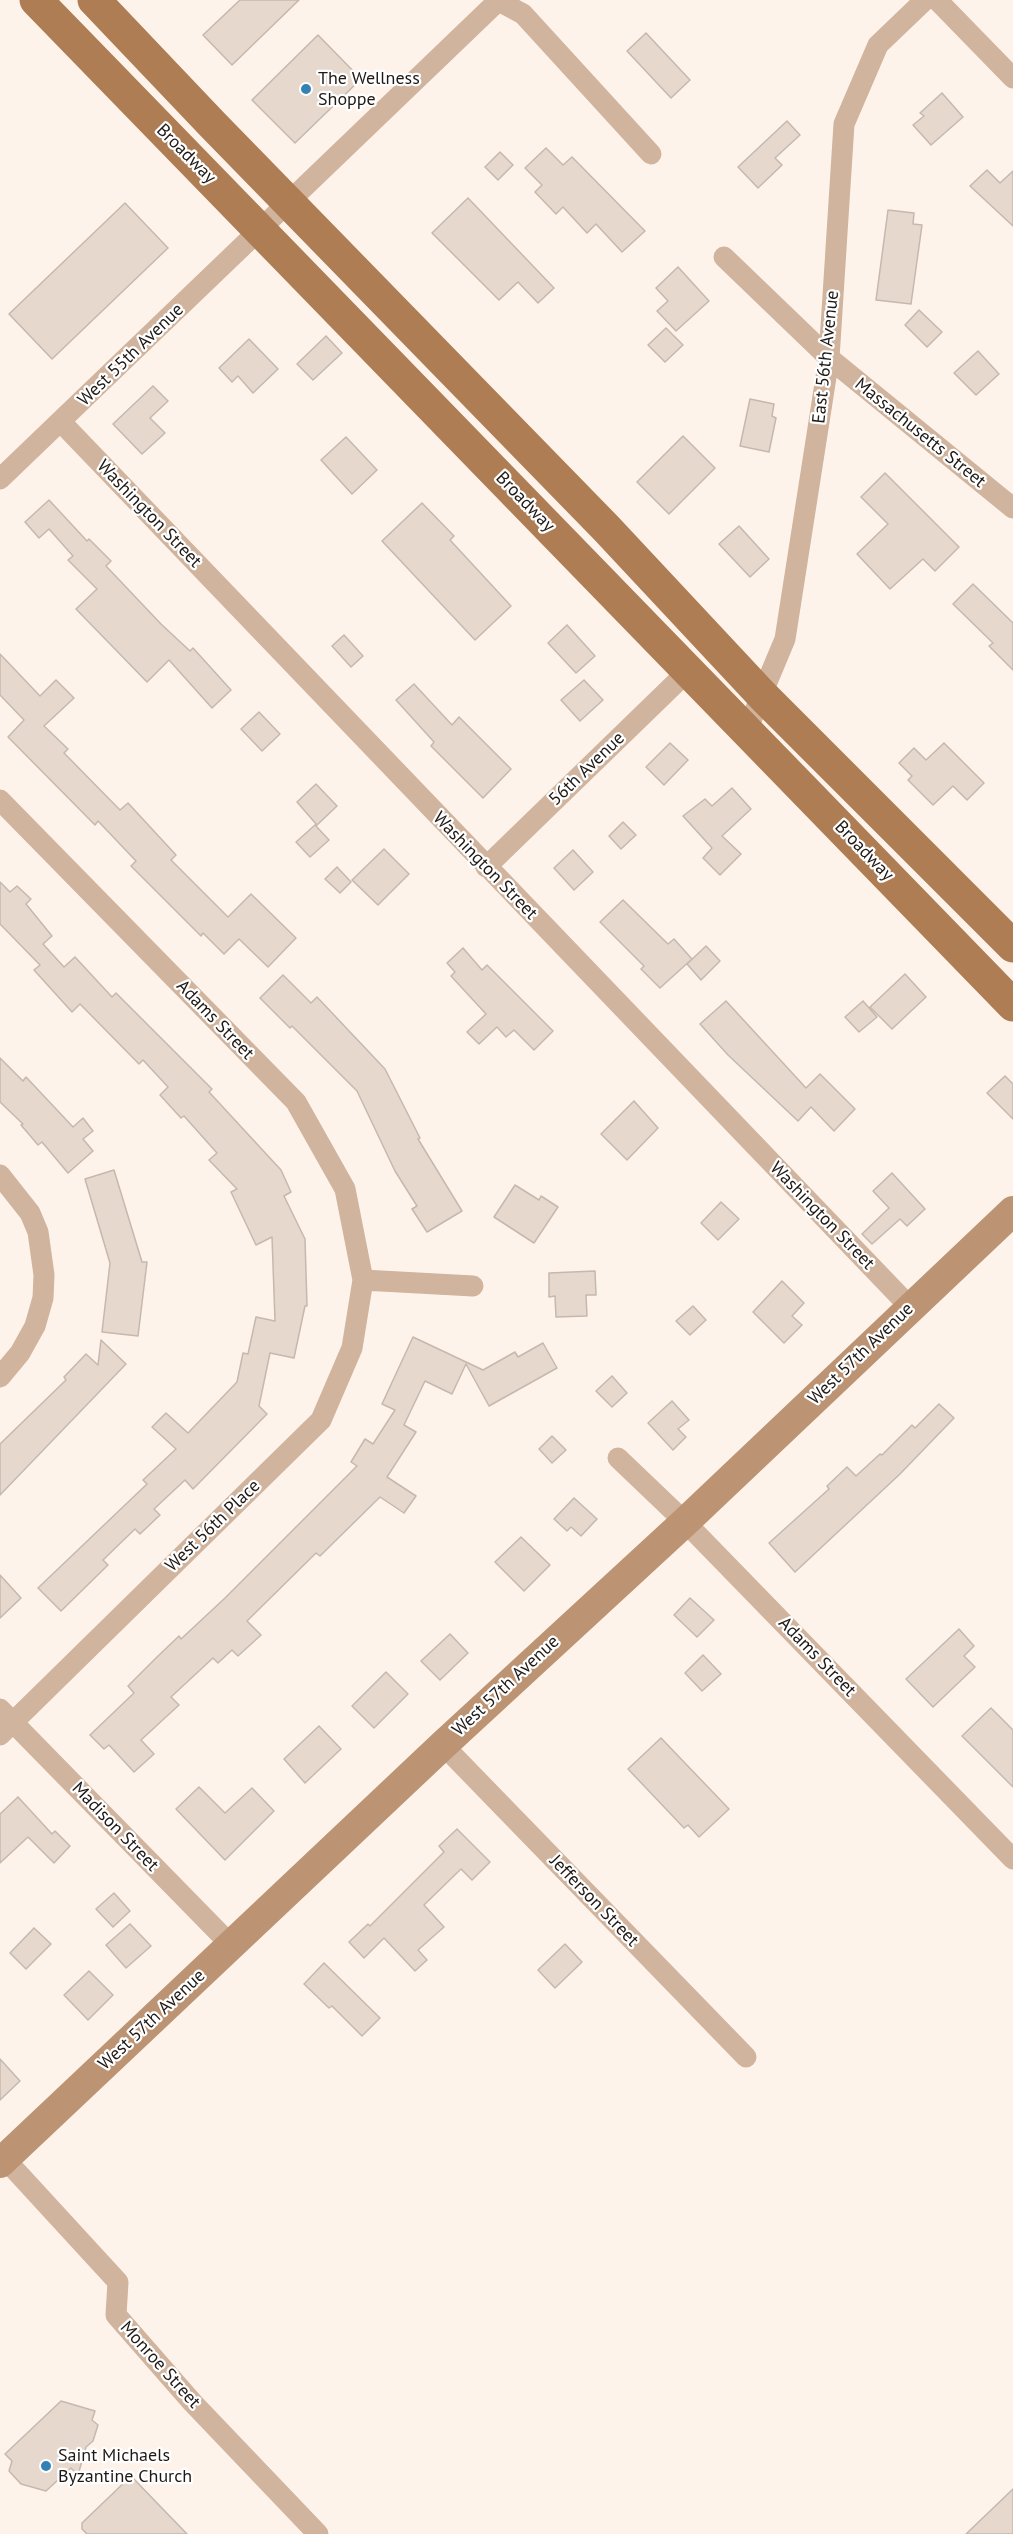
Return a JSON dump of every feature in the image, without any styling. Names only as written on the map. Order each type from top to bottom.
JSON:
[{"type":"main road","name":"Broadway","points":[[36,0],[1013,1005]]},
{"type":"main road","name":"Broadway","points":[[94,0],[629,552],[763,696],[1013,946]]},
{"type":"street","name":"East 56th Avenue","points":[[747,730],[785,639],[829,358],[844,124],[878,45],[925,0]]},
{"type":"street","points":[[937,0],[1013,78]]},
{"type":"street","name":"West 55th Avenue","points":[[0,479],[498,1]]},
{"type":"street","points":[[498,1],[523,14],[651,154]]},
{"type":"street","name":"Massachusetts Street","points":[[724,257],[829,358],[1013,508]]},
{"type":"street","name":"Washington Street","points":[[61,422],[910,1307]]},
{"type":"street","name":"56th Avenue","points":[[486,867],[689,670]]},
{"type":"street","name":"Adams Street","points":[[0,800],[296,1102],[345,1189],[363,1280]]},
{"type":"street","points":[[0,1174],[30,1213],[38,1232],[43,1298],[35,1326],[20,1353],[0,1377]]},
{"type":"street","name":"West 57th Avenue","points":[[2,2161],[443,1745],[685,1522],[1013,1211]]},
{"type":"street","points":[[363,1280],[473,1286]]},
{"type":"street","name":"West 56th Place","points":[[4,1722],[321,1420],[352,1348],[363,1280]]},
{"type":"street","name":"Adams Street","points":[[618,1458],[685,1522],[1013,1859]]},
{"type":"street","name":"Madison Street","points":[[4,1722],[231,1945]]},
{"type":"street","name":"Jefferson Street","points":[[443,1745],[746,2057]]},
{"type":"street","name":"Monroe Street","points":[[2,2161],[118,2282],[116,2315],[192,2402],[318,2534]]},
{"type":"building","points":[[240,0],[299,0],[232,65],[203,35]]},
{"type":"building","points":[[646,33],[690,80],[671,98],[627,51]]},
{"type":"building","name":"The Wellness Shoppe","points":[[318,35],[361,79],[295,143],[252,100]]},
{"type":"building","points":[[942,93],[963,117],[931,145],[913,125],[924,116],[920,113]]},
{"type":"building","points":[[787,121],[800,135],[775,158],[782,165],[758,188],[738,167]]},
{"type":"building","points":[[546,148],[563,165],[572,157],[645,231],[622,252],[596,224],[587,233],[563,207],[556,214],[535,192],[542,185],[525,168]]},
{"type":"building","points":[[500,152],[513,165],[498,180],[485,167]]},
{"type":"building","points":[[987,170],[1000,183],[1013,171],[1013,226],[970,186]]},
{"type":"building","points":[[468,198],[554,288],[538,303],[518,282],[499,300],[432,233]]},
{"type":"building","points":[[125,203],[168,248],[52,359],[9,314]]},
{"type":"building","points":[[888,210],[914,213],[913,224],[922,225],[911,304],[876,300]]},
{"type":"building","points":[[678,267],[709,301],[676,331],[657,311],[668,301],[656,288]]},
{"type":"building","points":[[919,310],[942,332],[927,347],[905,325]]},
{"type":"building","points":[[666,328],[683,345],[665,362],[648,345]]},
{"type":"building","points":[[326,336],[342,353],[313,380],[297,364]]},
{"type":"building","points":[[249,339],[278,369],[253,393],[238,376],[232,382],[219,368]]},
{"type":"building","points":[[978,351],[999,374],[976,395],[954,373]]},
{"type":"building","points":[[153,386],[168,401],[150,418],[165,433],[142,454],[113,424]]},
{"type":"building","points":[[750,399],[774,404],[772,416],[776,418],[769,452],[740,446]]},
{"type":"building","points":[[683,436],[715,468],[669,514],[637,482]]},
{"type":"building","points":[[346,437],[377,470],[352,494],[321,460]]},
{"type":"building","points":[[885,473],[959,547],[935,571],[923,559],[890,589],[857,554],[888,524],[861,497]]},
{"type":"building","points":[[49,500],[87,541],[89,539],[111,561],[106,566],[161,624],[190,651],[193,648],[231,690],[212,708],[169,660],[147,682],[76,609],[97,589],[68,560],[73,556],[49,529],[39,538],[25,522]]},
{"type":"building","points":[[422,503],[454,536],[450,540],[511,606],[475,640],[382,541]]},
{"type":"building","points":[[739,526],[769,559],[750,577],[719,544]]},
{"type":"building","points":[[973,584],[1013,623],[1013,670],[989,646],[993,643],[953,604]]},
{"type":"building","points":[[567,625],[595,656],[576,673],[548,643]]},
{"type":"building","points":[[344,635],[363,656],[351,667],[332,646]]},
{"type":"building","points":[[0,654],[40,696],[56,680],[74,698],[44,726],[68,749],[64,753],[120,810],[128,803],[176,855],[171,860],[228,917],[251,894],[296,938],[268,967],[239,939],[224,954],[203,933],[201,936],[131,866],[136,861],[98,821],[95,825],[8,737],[24,720],[0,695]]},
{"type":"building","points":[[584,680],[603,700],[580,721],[561,700]]},
{"type":"building","points":[[414,684],[452,725],[459,717],[511,769],[483,798],[431,746],[434,742],[396,700]]},
{"type":"building","points":[[259,712],[280,734],[262,751],[241,729]]},
{"type":"building","points":[[670,743],[688,760],[664,785],[646,767]]},
{"type":"building","points":[[944,743],[984,783],[967,800],[953,786],[933,805],[908,780],[912,776],[899,763],[914,748],[926,760]]},
{"type":"building","points":[[316,784],[337,806],[317,825],[297,802]]},
{"type":"building","points":[[732,788],[751,809],[722,836],[741,854],[720,875],[703,858],[712,848],[683,816],[705,799],[712,806]]},
{"type":"building","points":[[623,822],[636,835],[621,849],[609,836]]},
{"type":"building","points":[[315,825],[329,840],[310,857],[296,842]]},
{"type":"building","points":[[384,849],[409,874],[378,905],[352,880]]},
{"type":"building","points":[[573,850],[593,872],[574,890],[554,868]]},
{"type":"building","points":[[337,867],[351,882],[340,893],[325,879]]},
{"type":"building","points":[[0,882],[10,892],[17,886],[31,899],[26,904],[52,936],[43,944],[64,967],[75,957],[112,997],[116,993],[212,1089],[209,1092],[281,1170],[291,1192],[284,1196],[305,1239],[307,1306],[305,1306],[294,1358],[270,1353],[259,1406],[267,1414],[193,1489],[185,1480],[154,1509],[160,1515],[140,1534],[135,1529],[103,1560],[108,1565],[61,1611],[38,1588],[147,1484],[143,1480],[176,1449],[152,1427],[166,1413],[188,1433],[237,1382],[243,1353],[248,1354],[256,1317],[275,1321],[272,1237],[256,1245],[231,1192],[237,1189],[209,1160],[217,1153],[184,1116],[181,1118],[160,1095],[168,1087],[143,1060],[139,1064],[80,1004],[72,1012],[34,970],[40,965],[0,924]]},
{"type":"building","points":[[623,900],[668,944],[674,939],[692,959],[660,988],[641,969],[644,966],[600,922]]},
{"type":"building","points":[[706,946],[720,961],[701,980],[687,964]]},
{"type":"building","points":[[463,948],[482,970],[487,965],[553,1031],[534,1050],[514,1030],[506,1037],[497,1027],[479,1044],[467,1032],[486,1014],[451,976],[455,972],[447,963]]},
{"type":"building","points":[[905,974],[926,997],[892,1029],[870,1007]]},
{"type":"building","points":[[283,975],[311,1003],[317,997],[385,1069],[420,1138],[418,1139],[462,1211],[427,1232],[412,1209],[417,1206],[395,1171],[357,1091],[292,1026],[290,1028],[260,998]]},
{"type":"building","points":[[726,1001],[806,1088],[820,1074],[855,1109],[834,1131],[811,1107],[798,1121],[728,1055],[700,1024]]},
{"type":"building","points":[[863,1001],[877,1017],[859,1032],[845,1017]]},
{"type":"building","points":[[0,1058],[23,1081],[26,1077],[73,1127],[83,1118],[93,1131],[83,1139],[93,1151],[68,1173],[42,1142],[38,1145],[21,1125],[23,1124],[0,1102]]},
{"type":"building","points":[[1005,1076],[1013,1084],[1013,1119],[987,1093]]},
{"type":"building","points":[[634,1101],[658,1128],[627,1160],[601,1134]]},
{"type":"building","points":[[114,1170],[142,1262],[147,1262],[138,1336],[102,1332],[110,1263],[85,1179]]},
{"type":"building","points":[[892,1173],[925,1209],[907,1226],[900,1219],[872,1244],[862,1234],[889,1208],[873,1191]]},
{"type":"building","points":[[515,1185],[539,1200],[541,1196],[558,1207],[534,1243],[494,1217]]},
{"type":"building","points":[[721,1202],[739,1219],[718,1240],[701,1223]]},
{"type":"building","points":[[595,1271],[596,1295],[586,1295],[587,1316],[556,1317],[555,1296],[549,1297],[549,1273]]},
{"type":"building","points":[[782,1281],[804,1303],[792,1316],[802,1325],[784,1343],[753,1312]]},
{"type":"building","points":[[693,1306],[706,1320],[690,1335],[676,1321]]},
{"type":"building","points":[[413,1337],[483,1370],[515,1352],[518,1357],[543,1343],[557,1368],[489,1406],[466,1364],[452,1394],[425,1381],[404,1425],[416,1432],[387,1477],[416,1496],[404,1513],[380,1497],[320,1556],[316,1553],[247,1621],[261,1635],[238,1656],[232,1650],[218,1663],[213,1658],[171,1697],[179,1705],[141,1740],[154,1754],[134,1772],[109,1745],[104,1749],[90,1735],[134,1693],[128,1686],[179,1636],[181,1639],[225,1598],[357,1466],[351,1462],[365,1439],[373,1444],[395,1410],[382,1404]]},
{"type":"building","points":[[101,1340],[126,1364],[0,1495],[0,1444],[66,1380],[64,1377],[86,1354],[98,1365]]},
{"type":"building","points":[[612,1376],[627,1393],[612,1407],[596,1391]]},
{"type":"building","points":[[672,1401],[689,1420],[678,1429],[686,1437],[673,1450],[648,1423]]},
{"type":"building","points":[[939,1404],[954,1418],[900,1474],[795,1572],[769,1543],[829,1489],[827,1486],[847,1467],[856,1476],[880,1454],[882,1455],[912,1425],[915,1428]]},
{"type":"building","points":[[552,1436],[566,1450],[552,1463],[539,1449]]},
{"type":"building","points":[[574,1498],[597,1519],[581,1536],[571,1527],[567,1531],[554,1519]]},
{"type":"building","points":[[521,1537],[550,1565],[524,1591],[495,1562]]},
{"type":"building","points":[[0,1575],[21,1598],[0,1618]]},
{"type":"building","points":[[690,1598],[714,1620],[697,1637],[674,1615]]},
{"type":"building","points":[[959,1629],[974,1646],[964,1656],[975,1667],[933,1707],[906,1679]]},
{"type":"building","points":[[450,1634],[468,1653],[440,1680],[421,1661]]},
{"type":"building","points":[[703,1655],[721,1674],[702,1691],[685,1673]]},
{"type":"building","points":[[386,1672],[408,1694],[374,1728],[352,1706]]},
{"type":"building","points":[[991,1708],[1013,1730],[1013,1787],[962,1736]]},
{"type":"building","points":[[319,1726],[341,1749],[305,1783],[284,1759]]},
{"type":"building","points":[[661,1738],[729,1809],[699,1837],[688,1825],[684,1828],[628,1769]]},
{"type":"building","points":[[199,1787],[225,1813],[252,1788],[274,1811],[225,1860],[176,1809]]},
{"type":"building","points":[[18,1797],[52,1834],[55,1831],[70,1846],[54,1863],[28,1837],[0,1863],[0,1814]]},
{"type":"building","points":[[457,1829],[490,1862],[472,1880],[461,1869],[424,1905],[444,1927],[418,1950],[427,1960],[415,1971],[384,1938],[364,1958],[349,1942],[368,1924],[370,1926],[444,1852],[439,1846]]},
{"type":"building","points":[[114,1893],[130,1911],[113,1927],[96,1909]]},
{"type":"building","points":[[130,1924],[151,1946],[126,1968],[106,1945]]},
{"type":"building","points":[[34,1928],[51,1944],[26,1969],[10,1953]]},
{"type":"building","points":[[565,1944],[582,1962],[555,1988],[538,1970]]},
{"type":"building","points":[[324,1963],[380,2018],[362,2036],[332,2006],[329,2008],[304,1984]]},
{"type":"building","points":[[89,1971],[113,1995],[88,2020],[64,1995]]},
{"type":"building","points":[[0,2059],[20,2081],[0,2100]]},
{"type":"building","points":[[61,2401],[95,2411],[92,2420],[98,2425],[93,2441],[86,2447],[78,2475],[71,2468],[46,2491],[21,2484],[9,2471],[12,2461],[5,2454]]},
{"type":"building","points":[[131,2476],[187,2534],[87,2534],[82,2529],[82,2523]]},
{"type":"building","points":[[1013,2489],[1013,2534],[966,2534]]},
{"type":"place","name":"The Wellness Shoppe","points":[[306,89]]},
{"type":"place","name":"Saint Michaels Byzantine Church","points":[[46,2466]]}]
